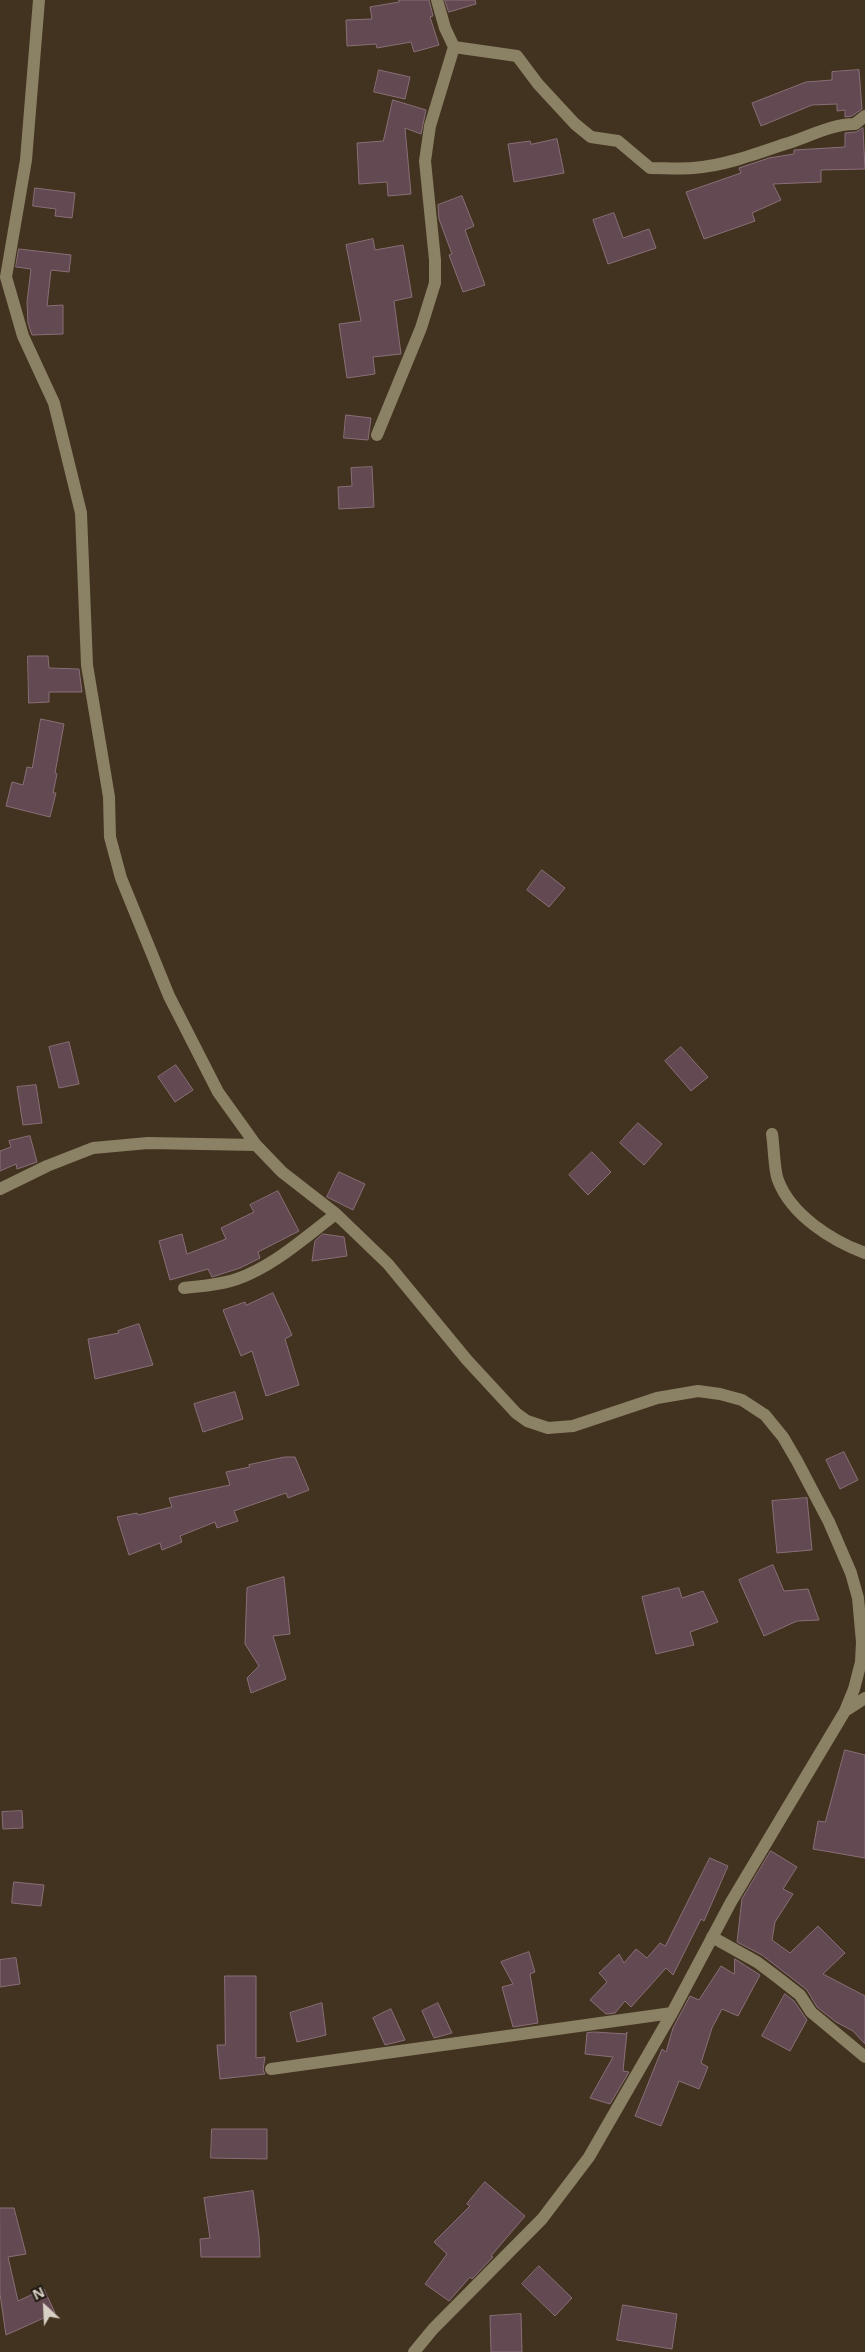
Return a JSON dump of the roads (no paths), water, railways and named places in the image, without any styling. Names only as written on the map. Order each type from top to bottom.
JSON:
[{"type":"street","points":[[39,0],[26,160],[6,277],[23,336],[54,403],[81,513],[88,665],[109,797],[110,837],[121,878],[130,902],[180,1020],[218,1092],[256,1145],[282,1172],[336,1214],[388,1264],[467,1360],[516,1413],[527,1421],[548,1428],[573,1426],[657,1398],[698,1391],[742,1400],[765,1415],[782,1436],[829,1522],[858,1598],[862,1642],[861,1662],[854,1689],[845,1711],[731,1902],[672,2013],[594,2149],[568,2187],[542,2219],[433,2329],[414,2352]]},
{"type":"street","points":[[377,435],[421,328],[435,283],[435,260],[425,161],[430,126],[454,47],[445,28],[437,0]]},
{"type":"street","points":[[454,47],[516,56],[538,84],[575,124],[591,137],[618,141],[650,168],[694,168],[733,160],[828,128],[842,124],[855,124],[865,116]]},
{"type":"street","points":[[772,1134],[777,1178],[788,1200],[827,1236],[865,1253]]},
{"type":"street","points":[[0,1189],[47,1166],[93,1148],[148,1143],[256,1145]]},
{"type":"street","points":[[184,1288],[217,1284],[251,1274],[336,1214]]},
{"type":"street","points":[[845,1711],[865,1698]]},
{"type":"street","points":[[712,1937],[758,1962],[777,1976],[800,1995],[812,2012],[865,2057]]},
{"type":"street","points":[[271,2068],[672,2013]]}]
